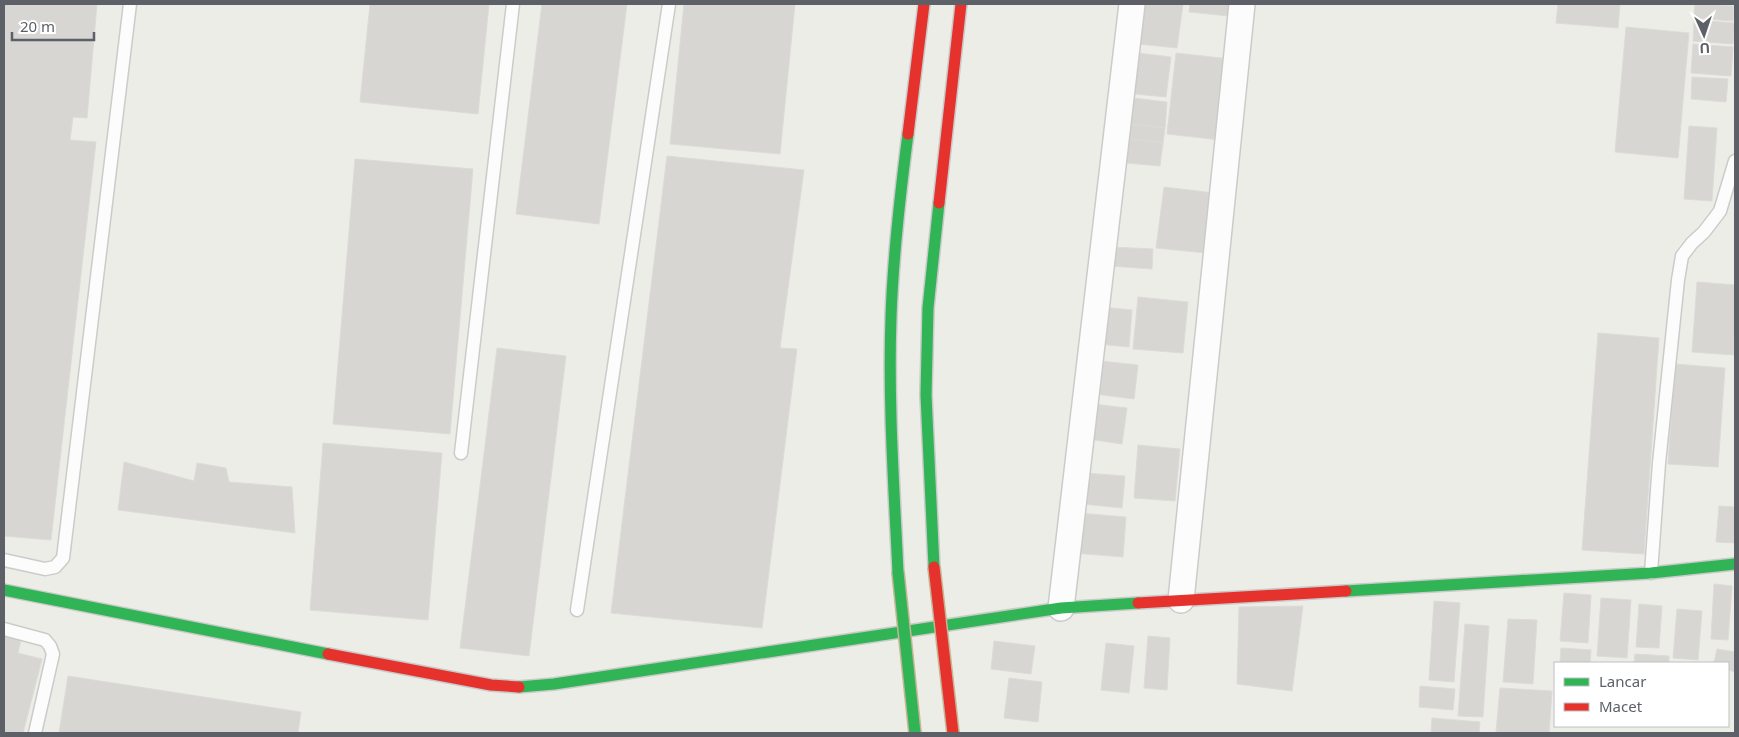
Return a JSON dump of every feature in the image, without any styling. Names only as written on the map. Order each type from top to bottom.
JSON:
[{"type":"main road","points":[[915,733],[898,572],[891,318],[902,192],[924,4]]},
{"type":"main road","points":[[953,733],[934,567],[926,395],[928,308],[961,4]]},
{"type":"main road","points":[[4,590],[491,685],[523,687],[554,684],[1061,608],[1651,573],[1735,564]]},
{"type":"street","points":[[1061,608],[1132,4]]},
{"type":"street","points":[[1181,600],[1242,4]]},
{"type":"lane","points":[[4,560],[46,569],[55,566],[63,558],[130,4]]},
{"type":"lane","points":[[461,453],[513,4]]},
{"type":"lane","points":[[577,610],[669,4]]},
{"type":"lane","points":[[1651,573],[1659,463],[1682,256],[1720,211],[1735,161]]},
{"type":"lane","points":[[4,629],[44,640],[50,646],[53,654],[35,733]]},
{"type":"building","points":[[4,4],[97,4],[87,118],[73,117],[70,140],[96,142],[51,540],[4,536]]},
{"type":"building","points":[[370,4],[489,4],[478,114],[360,102]]},
{"type":"building","points":[[542,4],[627,4],[599,224],[516,214]]},
{"type":"building","points":[[684,4],[795,4],[780,154],[670,144]]},
{"type":"building","points":[[1133,4],[1183,4],[1177,48],[1129,43]]},
{"type":"building","points":[[1190,4],[1230,4],[1229,16],[1189,12]]},
{"type":"building","points":[[1558,4],[1620,4],[1618,28],[1556,23]]},
{"type":"building","points":[[1695,4],[1734,6],[1733,21],[1694,18]]},
{"type":"building","points":[[1694,20],[1735,23],[1733,44],[1693,41]]},
{"type":"building","points":[[1626,27],[1689,33],[1678,158],[1615,152]]},
{"type":"building","points":[[1693,44],[1733,47],[1731,76],[1691,73]]},
{"type":"building","points":[[1130,52],[1171,57],[1166,97],[1125,93]]},
{"type":"building","points":[[1176,53],[1230,59],[1220,140],[1167,134]]},
{"type":"building","points":[[1692,77],[1728,79],[1726,102],[1691,99]]},
{"type":"building","points":[[1124,97],[1167,102],[1165,128],[1120,123]]},
{"type":"building","points":[[1120,123],[1165,128],[1163,143],[1119,138]]},
{"type":"building","points":[[1689,126],[1717,128],[1712,201],[1684,199]]},
{"type":"building","points":[[1119,138],[1163,143],[1160,166],[1116,162]]},
{"type":"building","points":[[667,156],[804,170],[780,348],[797,349],[762,628],[611,613]]},
{"type":"building","points":[[355,159],[473,169],[450,434],[333,424]]},
{"type":"building","points":[[1164,187],[1214,193],[1206,253],[1156,248]]},
{"type":"building","points":[[1111,247],[1153,249],[1152,269],[1110,266]]},
{"type":"building","points":[[1697,282],[1735,285],[1734,355],[1692,352]]},
{"type":"building","points":[[1138,297],[1188,302],[1183,353],[1133,349]]},
{"type":"building","points":[[1102,307],[1132,310],[1129,347],[1098,344]]},
{"type":"building","points":[[1598,333],[1659,338],[1644,554],[1582,550]]},
{"type":"building","points":[[497,348],[566,356],[529,656],[460,648]]},
{"type":"building","points":[[1091,360],[1138,365],[1134,399],[1087,393]]},
{"type":"building","points":[[1675,364],[1725,368],[1718,467],[1668,464]]},
{"type":"building","points":[[1093,404],[1127,408],[1122,444],[1088,439]]},
{"type":"building","points":[[323,443],[442,453],[428,620],[310,610]]},
{"type":"building","points":[[1138,445],[1180,449],[1175,501],[1134,498]]},
{"type":"building","points":[[124,462],[194,481],[197,463],[226,468],[229,482],[292,487],[295,533],[118,510]]},
{"type":"building","points":[[1085,473],[1125,476],[1122,508],[1083,504]]},
{"type":"building","points":[[1719,506],[1735,507],[1735,543],[1716,542]]},
{"type":"building","points":[[1078,513],[1126,517],[1123,557],[1074,553]]},
{"type":"building","points":[[1714,584],[1732,586],[1728,640],[1711,639]]},
{"type":"building","points":[[1564,593],[1591,595],[1588,643],[1560,641]]},
{"type":"building","points":[[1601,598],[1631,600],[1627,658],[1597,656]]},
{"type":"building","points":[[1434,601],[1460,603],[1454,682],[1429,680]]},
{"type":"building","points":[[1639,604],[1662,606],[1659,648],[1636,647]]},
{"type":"building","points":[[1303,606],[1292,691],[1237,684],[1239,607]]},
{"type":"building","points":[[1677,609],[1702,611],[1698,660],[1673,658]]},
{"type":"building","points":[[1508,619],[1537,620],[1533,684],[1503,682]]},
{"type":"building","points":[[1465,624],[1489,626],[1483,717],[1458,716]]},
{"type":"building","points":[[4,636],[21,640],[18,653],[42,659],[23,733],[4,733]]},
{"type":"building","points":[[1148,636],[1170,638],[1167,690],[1144,688]]},
{"type":"building","points":[[994,641],[1035,646],[1031,674],[991,669]]},
{"type":"building","points":[[1106,643],[1134,646],[1129,693],[1101,690]]},
{"type":"building","points":[[1561,648],[1591,650],[1590,662],[1560,662]]},
{"type":"building","points":[[1717,649],[1735,652],[1735,672],[1729,670],[1729,662],[1714,662]]},
{"type":"building","points":[[1635,654],[1669,656],[1669,662],[1634,662]]},
{"type":"building","points":[[68,676],[301,712],[298,733],[59,733]]},
{"type":"building","points":[[1009,678],[1042,682],[1038,722],[1004,718]]},
{"type":"building","points":[[1420,686],[1455,689],[1453,710],[1419,707]]},
{"type":"building","points":[[1500,688],[1552,691],[1549,733],[1496,732]]},
{"type":"building","points":[[1432,718],[1480,722],[1479,733],[1431,733]]},
{"type":"traffic: fast","points":[[898,572],[893,476],[890,349],[893,271],[908,134]]},
{"type":"traffic: fast","points":[[934,567],[926,395],[928,308],[939,203]]},
{"type":"traffic: fast","points":[[1346,591],[1651,573],[1735,564]]},
{"type":"traffic: fast","points":[[898,572],[915,733]]},
{"type":"traffic: fast","points":[[4,590],[328,654]]},
{"type":"traffic: fast","points":[[519,687],[554,684],[1061,608],[1138,603]]},
{"type":"traffic: jam","points":[[908,134],[924,4]]},
{"type":"traffic: jam","points":[[939,203],[961,4]]},
{"type":"traffic: jam","points":[[934,567],[953,733]]},
{"type":"traffic: jam","points":[[1138,603],[1346,591]]},
{"type":"traffic: jam","points":[[328,654],[491,685],[519,687]]}]
